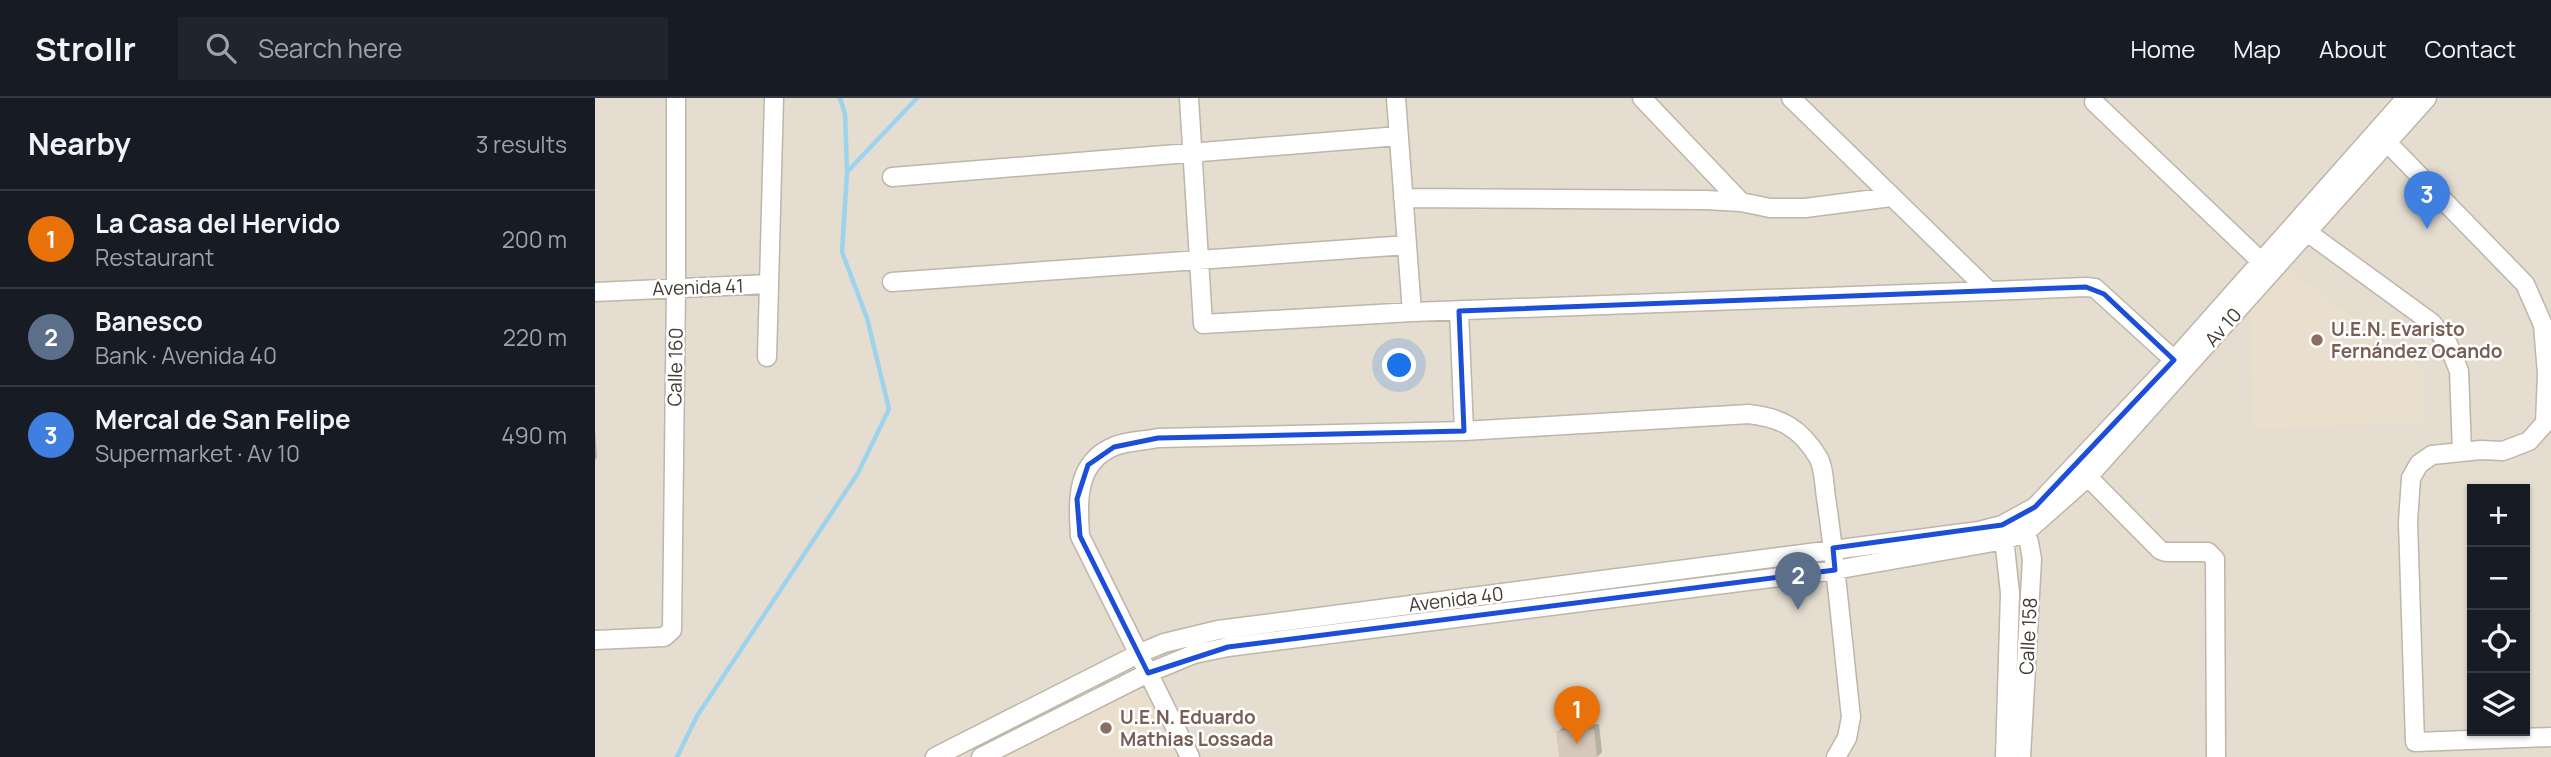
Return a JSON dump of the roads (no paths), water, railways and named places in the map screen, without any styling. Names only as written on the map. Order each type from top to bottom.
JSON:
[{"type":"street","name":"Calle 160","points":[[595,640],[664,638],[672,630],[676,98]]},
{"type":"street","points":[[769,284],[774,98]]},
{"type":"street","points":[[1189,98],[1203,324],[1459,310],[2087,287],[2095,288],[2174,360]]},
{"type":"street","points":[[1396,98],[1412,312]]},
{"type":"street","points":[[1642,98],[1741,202]]},
{"type":"street","points":[[1791,98],[1989,291]]},
{"type":"street","points":[[2005,757],[2014,733],[2008,658],[2008,572],[2013,529],[2174,360],[2267,268],[2381,136],[2406,98]]},
{"type":"street","name":"Av 10","points":[[2013,529],[2050,511],[2088,477],[2267,268],[2307,232],[2381,136],[2427,98]]},
{"type":"street","points":[[2094,99],[2267,268]]},
{"type":"street","points":[[892,177],[1399,136]]},
{"type":"street","points":[[2381,136],[2525,284],[2543,325],[2547,374],[2545,423],[2529,441],[2503,451],[2432,455],[2419,464],[2411,478],[2408,522],[2415,750],[2551,737]]},
{"type":"street","points":[[1403,198],[1741,202],[1770,208],[1805,208],[1891,197]]},
{"type":"street","points":[[2307,232],[2432,323],[2448,344],[2459,370],[2462,452]]},
{"type":"street","points":[[893,282],[1407,245]]},
{"type":"street","name":"Avenida 41","points":[[595,292],[769,284],[767,357]]},
{"type":"street","points":[[1459,310],[1464,431]]},
{"type":"street","points":[[1190,757],[1080,536],[1077,499],[1088,465],[1114,447],[1158,438],[1464,431],[1749,414],[1786,422],[1803,437],[1820,460],[1833,548],[1851,717],[1847,738],[1836,757]]},
{"type":"street","points":[[2088,477],[2160,550],[2208,552],[2215,559],[2216,757]]},
{"type":"street","points":[[2032,559],[2050,511]]},
{"type":"street","name":"Avenida 40","points":[[981,757],[1148,673],[1194,654],[1228,647],[1835,570],[1974,546],[2013,529]]},
{"type":"street","name":"Avenida 40","points":[[935,757],[1138,654],[1164,643],[1218,629],[1833,548],[2013,529]]},
{"type":"street","name":"Calle 158","points":[[2013,529],[2032,559],[2027,656],[2014,733],[2021,757]]},
{"type":"street","points":[[1974,546],[1997,555],[2008,572]]},
{"type":"street","points":[[2008,658],[2027,656]]},
{"type":"waterway","points":[[840,98],[845,114],[847,172]]},
{"type":"waterway","points":[[677,757],[697,716],[858,473],[889,409],[867,318],[842,252],[847,172],[917,98]]},
{"type":"place","name":"Mercal de San Felipe","points":[[2427,229]]},
{"type":"place","name":"U.E.N. Evaristo Fernández Ocando","points":[[2317,340]]},
{"type":"place","name":"Banesco","points":[[1798,610]]},
{"type":"place","name":"U.E.N. Eduardo Mathias Lossada","points":[[1106,728]]},
{"type":"place","name":"La Casa del Hervido","points":[[1577,744]]}]
